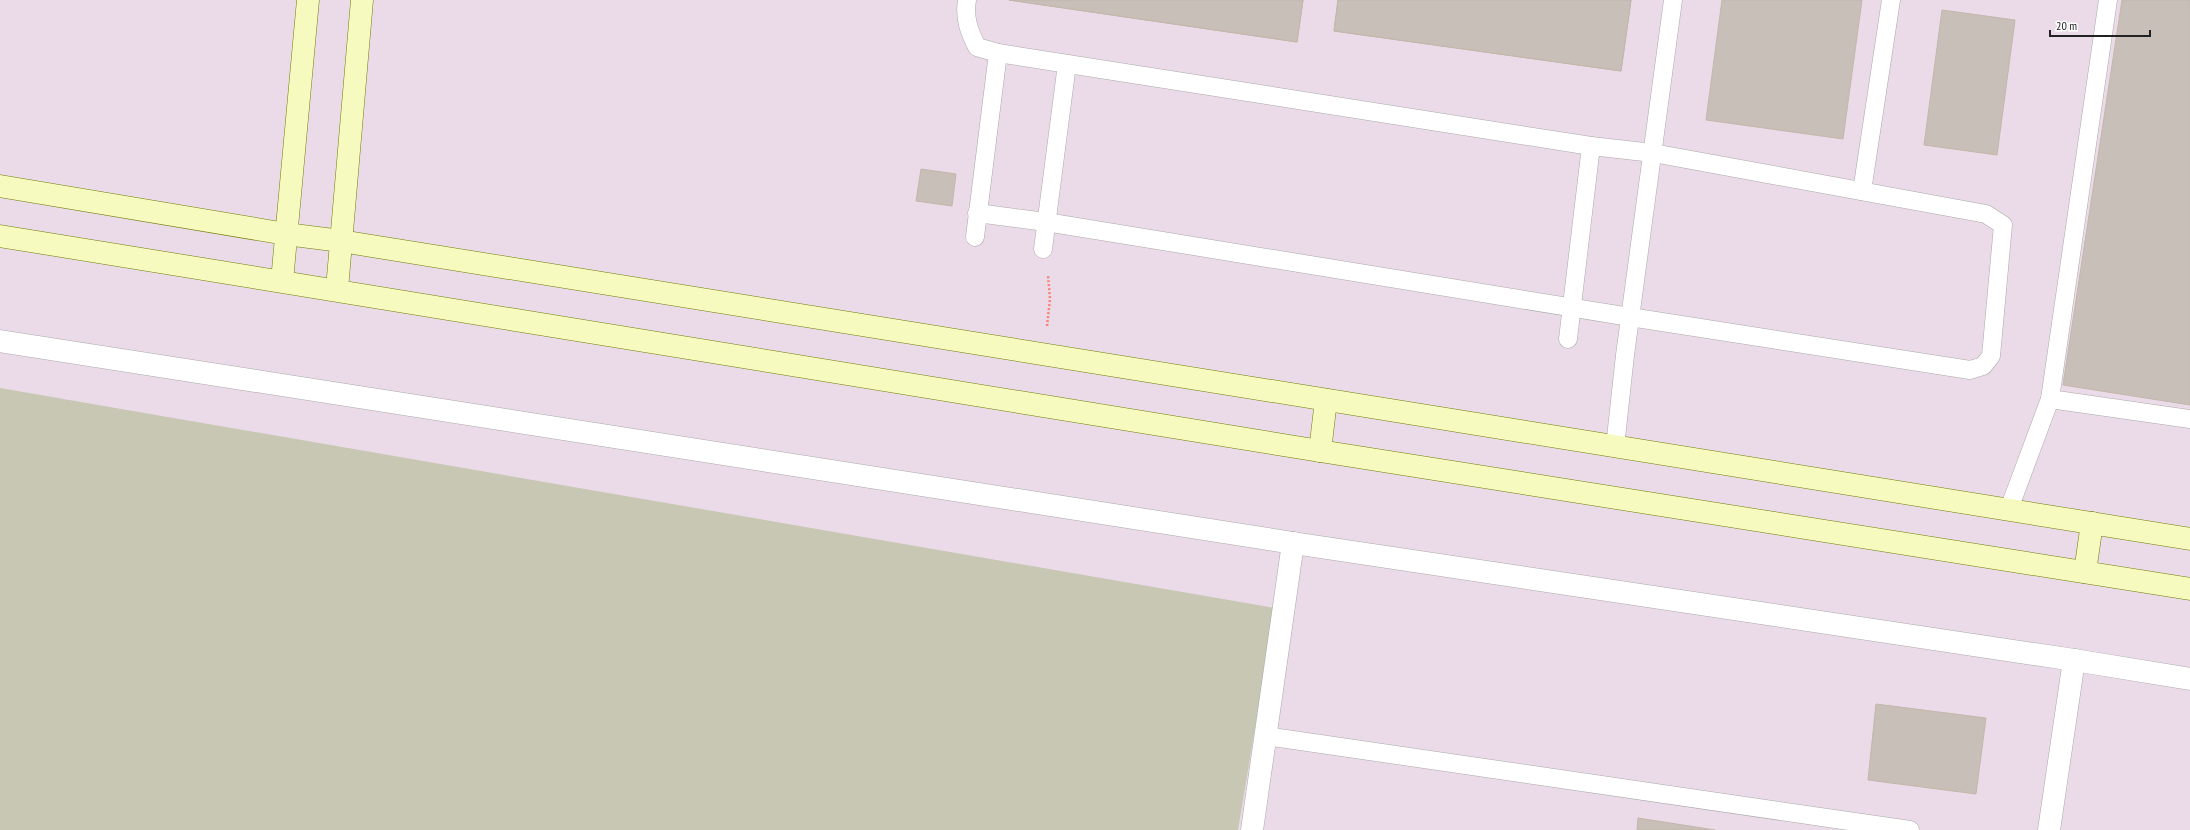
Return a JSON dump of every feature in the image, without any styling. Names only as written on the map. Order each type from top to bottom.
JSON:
[{"type":"street","points":[[282,281],[308,0]]},
{"type":"street","points":[[337,289],[362,0]]},
{"type":"street","points":[[0,186],[286,234],[1045,354],[2190,539]]},
{"type":"street","points":[[0,236],[337,289],[1320,451],[2190,589]]},
{"type":"street","points":[[0,341],[1293,543],[2074,660],[2190,679]]},
{"type":"street","points":[[1320,451],[1326,400]]},
{"type":"street","points":[[2085,572],[2092,523]]},
{"type":"street","points":[[1252,830],[1293,543]]},
{"type":"street","points":[[2049,830],[2074,660]]},
{"type":"lane","points":[[967,0],[965,9],[968,29],[977,47],[998,53],[1591,146],[1653,154],[1986,214],[2003,225],[1991,356],[1983,366],[1970,370],[1630,318],[1046,222],[977,213]]},
{"type":"lane","points":[[1615,447],[1630,318],[1673,0]]},
{"type":"lane","points":[[1862,191],[1891,0]]},
{"type":"lane","points":[[2008,509],[2050,399],[2108,0]]},
{"type":"lane","points":[[975,237],[998,53]]},
{"type":"lane","points":[[1043,249],[1067,64]]},
{"type":"lane","points":[[1568,339],[1591,146]]},
{"type":"lane","points":[[2050,399],[2190,419]]},
{"type":"lane","points":[[1266,736],[1910,830]]},
{"type":"path","points":[[1043,249],[1050,299],[1045,354]]},
{"type":"shaded area","points":[[0,0],[2190,0],[2190,830],[0,830]]},
{"type":"shaded area","points":[[0,388],[1275,608],[1238,830],[0,830]]},
{"type":"building","points":[[1009,0],[1303,0],[1297,42]]},
{"type":"building","points":[[1009,0],[1303,0],[1297,42]]},
{"type":"building","points":[[1338,0],[1631,0],[1621,71],[1334,31]]},
{"type":"building","points":[[1338,0],[1631,0],[1621,71],[1334,31]]},
{"type":"building","points":[[1722,0],[1862,0],[1843,139],[1706,120]]},
{"type":"building","points":[[2122,0],[2190,0],[2190,405],[2063,385]]},
{"type":"building","points":[[1942,10],[2015,20],[1997,155],[1924,145]]},
{"type":"building","points":[[921,169],[956,174],[952,206],[916,201]]},
{"type":"building","points":[[1876,704],[1986,718],[1976,794],[1868,780]]},
{"type":"building","points":[[1638,818],[1715,830],[1637,830]]}]
